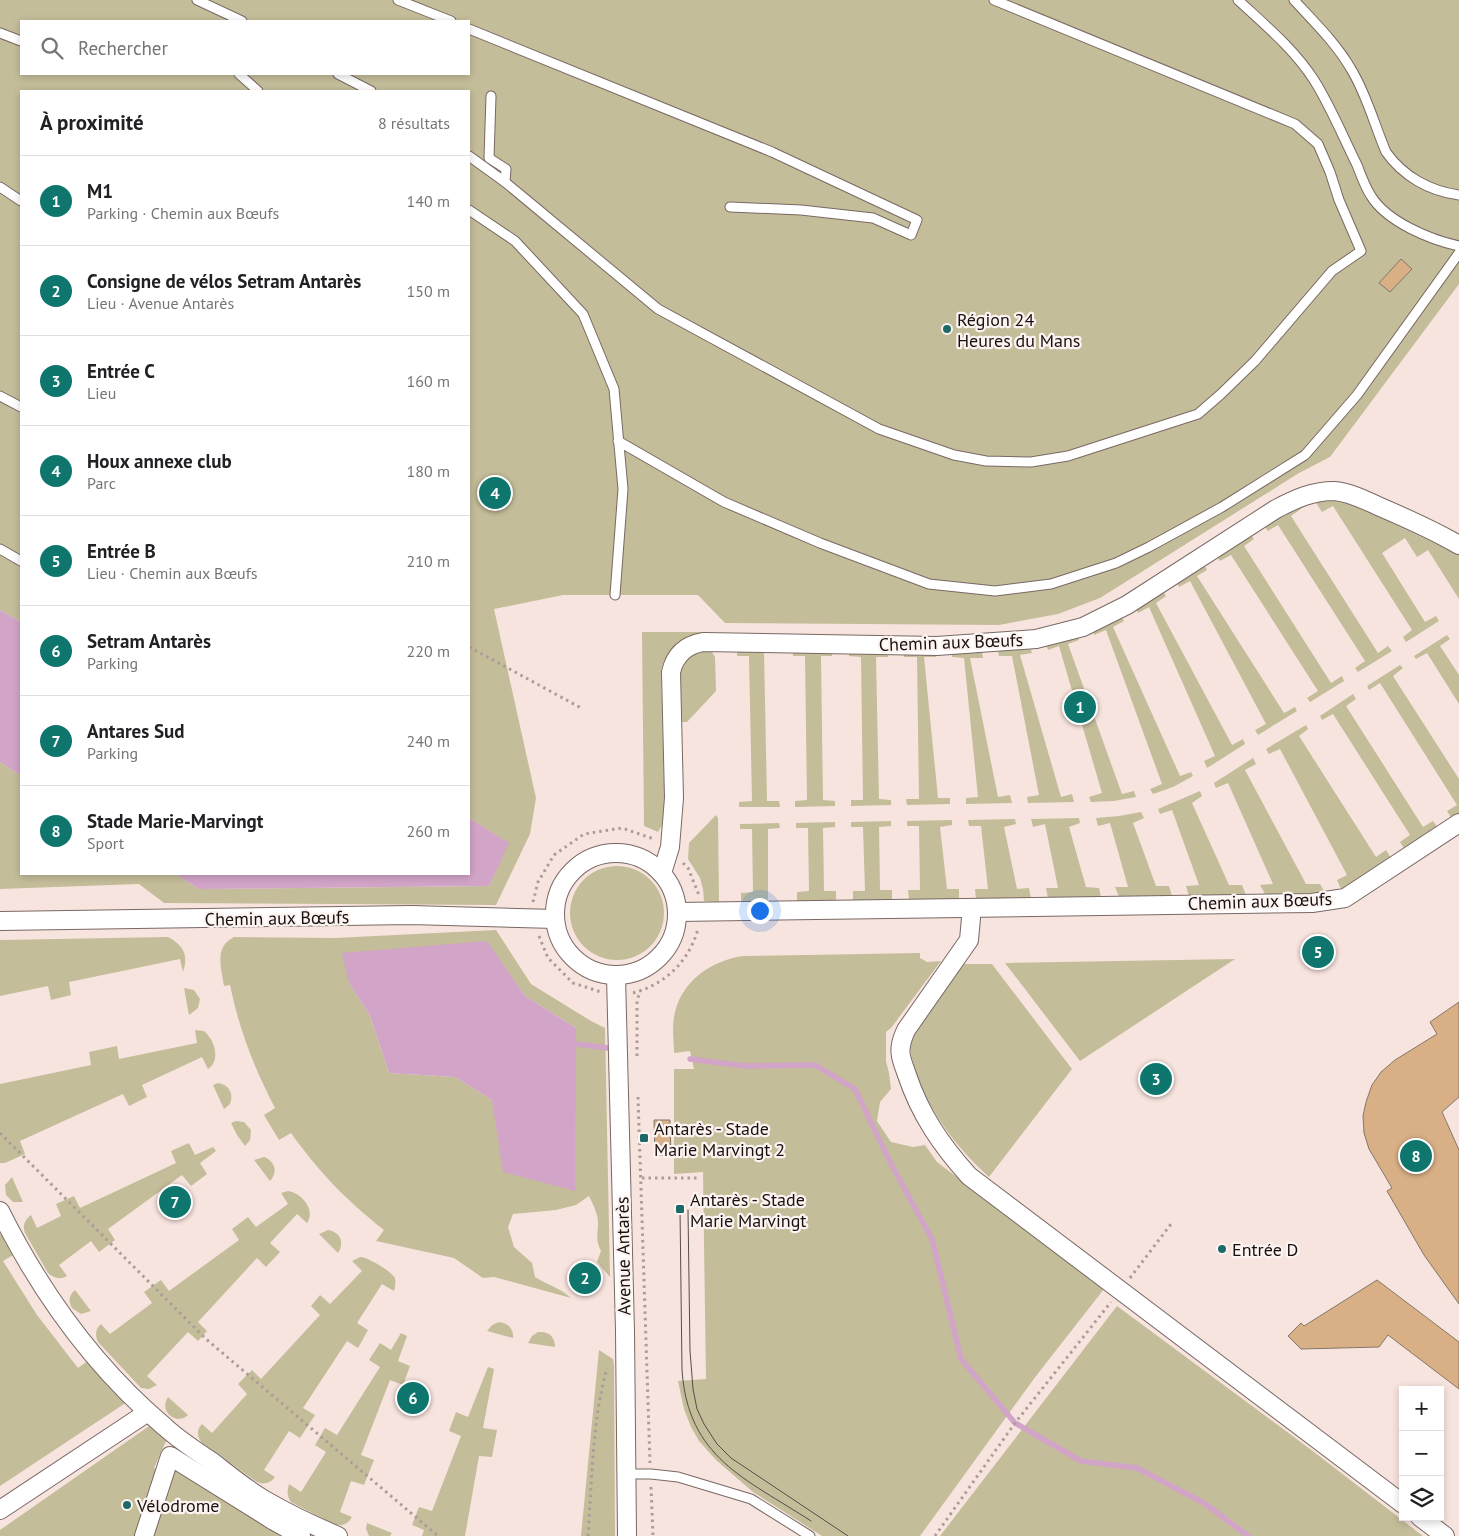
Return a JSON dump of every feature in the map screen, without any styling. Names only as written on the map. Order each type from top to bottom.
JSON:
[{"type":"street","name":"Chemin aux Bœufs","points":[[662,873],[670,847],[674,798],[671,672],[678,655],[692,645],[703,642],[938,646],[1036,639],[1083,627],[1127,605],[1276,509],[1302,496],[1317,493],[1336,491],[1354,496],[1433,531],[1459,545]]},
{"type":"street","name":"Chemin aux Bœufs","points":[[678,912],[1312,902],[1345,898],[1459,823]]},
{"type":"street","points":[[610,852],[630,854],[648,861],[662,873],[676,898],[678,912],[676,932],[667,950],[653,964],[636,973],[616,976],[598,973],[582,965],[568,953],[559,937],[555,919],[556,900],[564,882],[576,867],[592,857],[610,852]]},
{"type":"street","points":[[971,908],[972,918],[968,940],[906,1030],[901,1042],[900,1056],[912,1090],[929,1125],[947,1152],[969,1176],[1399,1501]]},
{"type":"street","name":"Chemin aux Bœufs","points":[[0,921],[411,915],[555,919]]},
{"type":"street","name":"Avenue Antarès","points":[[616,976],[627,1536]]},
{"type":"street","points":[[0,1211],[23,1256],[53,1304],[87,1348],[124,1390],[165,1428],[263,1499],[304,1521],[338,1536]]},
{"type":"street","points":[[0,1510],[148,1412]]},
{"type":"street","points":[[144,1536],[170,1456],[301,1536]]},
{"type":"street","points":[[1425,1521],[1445,1536]]},
{"type":"lane","points":[[197,0],[240,20]]},
{"type":"lane","points":[[398,0],[448,20]]},
{"type":"lane","points":[[470,157],[505,182],[658,309],[878,429],[946,452],[986,461],[1031,462],[1077,454],[1198,414],[1255,361],[1332,271],[1361,252],[1318,144],[1295,124],[994,0]]},
{"type":"lane","points":[[1238,0],[1286,44],[1314,79],[1372,197],[1389,215],[1412,229],[1442,243],[1459,246]]},
{"type":"lane","points":[[1294,0],[1340,52],[1352,69],[1364,94],[1386,152],[1392,160],[1413,178],[1425,185],[1459,195]]},
{"type":"lane","points":[[470,28],[772,152],[917,220],[911,235],[873,218],[801,210],[730,207]]},
{"type":"lane","points":[[0,33],[20,41]]},
{"type":"lane","points":[[240,75],[257,90]]},
{"type":"lane","points":[[340,75],[369,90]]},
{"type":"lane","points":[[491,96],[490,158],[506,169],[505,182]]},
{"type":"lane","points":[[0,187],[20,200]]},
{"type":"lane","points":[[470,211],[515,241],[583,314],[614,389],[623,489],[615,595]]},
{"type":"lane","points":[[618,441],[724,502],[820,543],[929,584],[995,591],[1051,584],[1116,563],[1149,547],[1222,507],[1305,455],[1357,395],[1459,253]]},
{"type":"lane","points":[[0,396],[20,406]]},
{"type":"lane","points":[[0,549],[20,560]]},
{"type":"lane","points":[[626,1474],[678,1477],[751,1499],[810,1536]]},
{"type":"path","points":[[470,648],[583,709]]},
{"type":"path","points":[[533,903],[538,882],[554,855],[584,834],[622,828],[663,842],[670,847],[688,868],[700,898]]},
{"type":"path","points":[[630,994],[654,986],[670,975],[686,957],[695,940],[699,922]]},
{"type":"path","points":[[538,934],[548,958],[573,982],[606,994]]},
{"type":"path","points":[[638,1061],[637,1001],[640,991]]},
{"type":"path","points":[[638,1094],[653,1536]]},
{"type":"path","points":[[0,1133],[206,1339],[438,1536]]},
{"type":"path","points":[[642,1178],[697,1178]]},
{"type":"path","points":[[934,1536],[1028,1406],[1171,1224]]},
{"type":"path","points":[[588,1536],[601,1388],[610,1359]]},
{"type":"shaded area","name":"Région 24 Heures du Mans","points":[[0,0],[1459,0],[1459,284],[1330,457],[1299,473],[1100,598],[1058,614],[999,625],[725,623],[698,595],[563,595],[494,609],[536,798],[530,834],[496,905],[164,903],[139,884],[0,889],[0,762],[20,775],[20,875],[177,875],[199,889],[489,886],[508,843],[470,819],[470,90],[20,90],[20,621],[0,610]]},
{"type":"shaded area","points":[[1335,500],[1351,503],[1459,555],[1459,599],[1428,550],[1417,557],[1405,538],[1382,553],[1425,622],[1436,616],[1439,621],[1406,642],[1403,637],[1412,630],[1333,506],[1322,512],[1315,501]]},
{"type":"shaded area","points":[[1299,506],[1301,509],[1291,516],[1378,653],[1388,646],[1392,651],[1358,672],[1355,668],[1365,661],[1278,525],[1268,531],[1265,527]]},
{"type":"shaded area","points":[[1251,535],[1254,539],[1244,546],[1331,683],[1342,676],[1344,681],[1310,702],[1307,698],[1318,691],[1231,555],[1220,561],[1217,557]]},
{"type":"shaded area","points":[[1204,565],[1207,570],[1197,576],[1284,713],[1295,707],[1297,711],[1258,735],[1255,730],[1266,724],[1190,581],[1179,587],[1177,583]]},
{"type":"shaded area","points":[[1163,591],[1166,596],[1156,603],[1232,745],[1243,739],[1245,744],[1207,768],[1204,761],[1215,756],[1149,607],[1138,613],[1136,609]]},
{"type":"shaded area","points":[[0,610],[20,621],[20,775],[0,762]]},
{"type":"shaded area","points":[[1121,616],[1124,621],[1113,627],[1180,776],[1191,772],[1193,776],[1173,787],[1153,794],[1150,789],[1162,784],[1106,630],[1094,635],[1093,629]]},
{"type":"shaded area","points":[[642,632],[705,632],[677,644],[668,654],[661,670],[665,820],[658,832],[644,826]]},
{"type":"shaded area","points":[[1077,635],[1079,640],[1068,644],[1122,794],[1134,791],[1136,797],[1114,801],[1091,802],[1089,797],[1102,793],[1059,646],[1048,650],[1046,644]]},
{"type":"shaded area","points":[[1447,635],[1450,639],[1440,646],[1459,675],[1459,704],[1427,653],[1416,659],[1414,656]]},
{"type":"shaded area","points":[[1030,647],[1032,653],[1020,655],[1061,797],[1072,794],[1074,802],[1028,803],[1027,797],[1039,795],[1012,656],[999,656],[998,651]]},
{"type":"shaded area","points":[[710,649],[715,657],[716,691],[687,722],[679,722],[679,675],[683,664],[690,656]]},
{"type":"shaded area","points":[[737,650],[764,650],[767,801],[779,801],[780,807],[739,807],[739,802],[752,801],[749,656],[737,656]]},
{"type":"shaded area","points":[[793,651],[832,651],[832,656],[821,656],[823,800],[835,801],[835,806],[795,807],[795,801],[807,800],[805,656],[793,656]]},
{"type":"shaded area","points":[[849,651],[888,652],[888,657],[876,657],[879,799],[891,800],[891,805],[851,806],[851,800],[863,800],[861,657],[849,656]]},
{"type":"shaded area","points":[[904,652],[936,652],[936,657],[924,657],[938,798],[950,798],[950,804],[907,805],[906,799],[919,799],[917,657],[904,657]]},
{"type":"shaded area","points":[[952,652],[982,652],[983,658],[970,658],[998,797],[1010,795],[1012,803],[966,804],[966,798],[978,797],[964,658],[952,657]]},
{"type":"shaded area","points":[[1400,665],[1403,668],[1393,676],[1459,779],[1459,814],[1452,819],[1447,811],[1457,805],[1380,683],[1369,690],[1367,686]]},
{"type":"shaded area","points":[[1353,694],[1356,699],[1346,706],[1423,827],[1433,821],[1438,828],[1405,850],[1400,842],[1410,835],[1333,714],[1322,720],[1320,716]]},
{"type":"shaded area","points":[[1306,725],[1308,729],[1299,736],[1376,857],[1386,850],[1391,858],[1341,889],[1337,880],[1347,875],[1280,749],[1269,754],[1266,749]]},
{"type":"shaded area","points":[[1253,758],[1256,764],[1245,770],[1306,884],[1320,884],[1325,893],[1265,894],[1260,885],[1273,884],[1228,783],[1216,788],[1214,783]]},
{"type":"shaded area","points":[[1200,791],[1202,796],[1192,803],[1229,885],[1242,885],[1246,895],[1189,896],[1186,886],[1199,885],[1172,810],[1160,814],[1158,809]]},
{"type":"shaded area","points":[[1141,812],[1144,818],[1133,823],[1156,886],[1169,886],[1172,896],[1119,897],[1115,887],[1128,887],[1110,823],[1098,826],[1096,818]]},
{"type":"shaded area","points":[[716,815],[718,818],[719,902],[704,901],[700,878],[688,859],[689,843]]},
{"type":"shaded area","points":[[1079,818],[1080,823],[1069,827],[1086,887],[1099,888],[1101,897],[1048,898],[1046,888],[1058,888],[1045,824],[1033,827],[1031,819]]},
{"type":"shaded area","points":[[470,819],[509,843],[489,886],[199,889],[177,875],[470,875]]},
{"type":"shaded area","points":[[1015,819],[1016,824],[1004,827],[1017,889],[1029,888],[1031,898],[976,899],[975,889],[988,889],[981,826],[969,826],[968,820]]},
{"type":"shaded area","points":[[952,820],[952,825],[940,827],[947,889],[959,889],[959,899],[909,900],[908,890],[920,890],[919,826],[907,826],[907,821]]},
{"type":"shaded area","points":[[891,821],[891,826],[879,827],[880,890],[892,890],[892,900],[853,901],[853,891],[865,891],[863,827],[851,827],[851,822]]},
{"type":"shaded area","points":[[835,822],[835,827],[823,828],[824,891],[836,891],[836,901],[797,902],[797,892],[809,891],[808,828],[796,828],[796,823]]},
{"type":"shaded area","points":[[779,823],[780,828],[768,829],[768,902],[741,903],[741,893],[753,892],[752,829],[740,829],[740,824]]},
{"type":"shaded area","points":[[617,866],[635,870],[650,880],[660,895],[664,913],[660,931],[650,946],[635,956],[617,960],[599,956],[584,946],[574,931],[570,913],[574,895],[584,880],[599,870]]},
{"type":"shaded area","points":[[496,930],[531,984],[605,1028],[610,1277],[597,1262],[601,1251],[597,1240],[598,1219],[589,1196],[576,1205],[556,1210],[513,1214],[508,1227],[514,1247],[532,1263],[535,1277],[562,1291],[571,1298],[494,1277],[483,1278],[454,1258],[376,1241],[384,1230],[357,1208],[334,1185],[291,1133],[279,1140],[264,1115],[275,1108],[248,1048],[230,985],[224,986],[220,958],[221,952],[228,941],[234,937],[335,938]],"holes":[[[486,941],[525,996],[576,1028],[492,1100],[455,1077],[389,1073],[370,1016],[349,983]]]},
{"type":"shaded area","points":[[168,937],[178,943],[183,951],[185,966],[183,972],[180,959],[69,982],[71,995],[51,1000],[48,986],[0,996],[0,940]]},
{"type":"shaded area","points":[[487,941],[525,996],[576,1028],[575,1191],[503,1172],[492,1100],[455,1077],[389,1073],[370,1016],[349,983],[342,953]]},
{"type":"shaded area","points":[[920,953],[920,958],[927,962],[941,961],[891,1028],[886,1032],[886,1061],[891,1089],[880,1102],[877,1121],[891,1142],[913,1147],[925,1145],[937,1162],[1104,1289],[1036,1376],[920,1536],[822,1536],[753,1492],[716,1460],[699,1441],[684,1409],[678,1381],[706,1379],[703,1172],[674,1174],[674,1069],[694,1069],[690,1051],[674,1053],[674,1017],[683,993],[698,975],[708,968],[731,959],[743,956]]},
{"type":"shaded area","points":[[1235,959],[1080,1061],[1005,963]]},
{"type":"shaded area","points":[[964,964],[992,964],[1072,1069],[989,1177],[955,1142],[937,1116],[922,1087],[910,1051],[912,1034],[916,1027]]},
{"type":"shaded area","points":[[184,988],[194,990],[200,999],[198,1008],[189,1015]]},
{"type":"shaded area","points":[[195,1030],[204,1031],[214,1045],[214,1061],[208,1069],[202,1057],[142,1085],[147,1097],[129,1106],[123,1094],[20,1141],[25,1154],[5,1163],[0,1163],[0,1084],[91,1065],[89,1052],[117,1046],[119,1059],[197,1043]]},
{"type":"shaded area","points":[[218,1083],[228,1088],[231,1093],[230,1104],[224,1109],[213,1085]]},
{"type":"shaded area","points":[[236,1121],[244,1122],[251,1130],[250,1140],[245,1146],[231,1123]]},
{"type":"shaded area","points":[[189,1143],[195,1155],[213,1147],[216,1151],[200,1163],[207,1174],[191,1186],[182,1175],[108,1229],[115,1240],[99,1252],[91,1241],[59,1265],[67,1276],[57,1278],[48,1273],[24,1230],[24,1225],[31,1215],[37,1228],[61,1216],[56,1204],[74,1196],[80,1208],[176,1163],[171,1151]]},
{"type":"shaded area","points":[[264,1157],[271,1161],[275,1171],[270,1181],[254,1160]]},
{"type":"shaded area","points":[[12,1177],[23,1202],[13,1202],[6,1195],[5,1185]]},
{"type":"shaded area","points":[[288,1191],[303,1199],[309,1208],[310,1213],[307,1223],[297,1214],[270,1243],[280,1252],[266,1267],[257,1258],[198,1322],[207,1331],[198,1341],[188,1332],[147,1376],[157,1385],[149,1389],[141,1388],[98,1342],[96,1332],[99,1326],[101,1324],[110,1334],[152,1303],[144,1292],[161,1280],[169,1291],[239,1240],[232,1229],[248,1217],[256,1227],[288,1204],[281,1193]]},
{"type":"shaded area","points":[[328,1230],[336,1233],[340,1238],[341,1245],[338,1253],[319,1234]]},
{"type":"shaded area","points":[[0,1234],[4,1236],[15,1254],[3,1261],[37,1315],[78,1368],[89,1360],[127,1402],[0,1486]]},
{"type":"shaded area","points":[[360,1257],[374,1262],[393,1275],[395,1278],[394,1291],[382,1284],[357,1323],[368,1330],[358,1348],[347,1341],[303,1408],[315,1415],[300,1438],[289,1431],[264,1470],[275,1477],[269,1482],[257,1482],[202,1443],[198,1436],[198,1431],[202,1424],[212,1433],[247,1394],[238,1384],[252,1370],[261,1379],[320,1315],[311,1306],[320,1295],[330,1304],[362,1271],[352,1261]]},
{"type":"shaded area","points":[[75,1290],[91,1311],[81,1314],[72,1308],[70,1298]]},
{"type":"shaded area","points":[[1117,1306],[1310,1449],[1399,1518],[1399,1521],[1404,1521],[1423,1536],[940,1536]]},
{"type":"shaded area","points":[[499,1322],[510,1327],[513,1338],[487,1331],[492,1325]]},
{"type":"shaded area","points":[[538,1332],[551,1335],[555,1347],[528,1343],[532,1336]]},
{"type":"shaded area","points":[[401,1333],[407,1336],[398,1361],[410,1366],[403,1385],[390,1380],[361,1455],[374,1460],[364,1485],[351,1481],[340,1512],[352,1517],[345,1524],[335,1525],[291,1502],[288,1493],[289,1484],[301,1492],[326,1452],[315,1445],[325,1428],[337,1435],[380,1367],[369,1360],[380,1343],[391,1350]]},
{"type":"shaded area","points":[[599,1350],[613,1359],[614,1365],[615,1536],[581,1536]]},
{"type":"shaded area","points":[[488,1367],[494,1369],[483,1428],[497,1430],[492,1457],[479,1456],[465,1536],[422,1536],[424,1530],[412,1525],[419,1507],[432,1511],[461,1436],[449,1431],[456,1412],[468,1417]]},
{"type":"shaded area","points":[[168,1397],[188,1415],[177,1419],[170,1416],[165,1407]]},
{"type":"shaded area","name":"Vélodrome","points":[[152,1424],[167,1439],[154,1468],[172,1478],[176,1465],[184,1452],[326,1536],[0,1536],[0,1530]]},
{"type":"shaded area","points":[[367,1523],[392,1533],[390,1536],[369,1536],[366,1529]]},
{"type":"building","points":[[1401,259],[1412,269],[1390,292],[1379,283]]},
{"type":"building","points":[[1459,1002],[1459,1097],[1442,1112],[1459,1150],[1459,1304],[1424,1255],[1387,1191],[1392,1188],[1369,1149],[1364,1133],[1363,1116],[1372,1085],[1381,1072],[1395,1060],[1437,1034],[1430,1022]]},
{"type":"building","points":[[654,1120],[670,1120],[671,1155],[655,1155]]},
{"type":"building","points":[[1377,1280],[1459,1342],[1459,1389],[1388,1335],[1379,1347],[1301,1349],[1288,1336],[1301,1323],[1304,1326]]},
{"type":"waterway","points":[[576,1044],[608,1048]]},
{"type":"waterway","points":[[690,1059],[745,1066],[815,1065],[855,1089],[891,1164],[932,1239],[961,1359],[1015,1423],[1081,1461],[1137,1468],[1204,1503],[1248,1536]]},
{"type":"tram line","points":[[680,1209],[682,1370],[687,1400],[695,1425],[708,1445],[743,1478],[811,1521]]},
{"type":"tram line","points":[[688,1210],[690,1351],[693,1389],[697,1409],[704,1424],[717,1444],[731,1458],[848,1536]]},
{"type":"place","name":"Région 24 Heures du Mans","points":[[947,329]]},
{"type":"place","name":"Houx annexe club","points":[[495,493]]},
{"type":"place","name":"M1","points":[[1080,707]]},
{"type":"place","name":"Entrée B","points":[[1318,952]]},
{"type":"place","name":"Entrée C","points":[[1156,1079]]},
{"type":"place","name":"Antarès - Stade Marie Marvingt 2","points":[[644,1138]]},
{"type":"place","name":"Stade Marie-Marvingt","points":[[1416,1156]]},
{"type":"place","name":"Antares Sud","points":[[175,1202]]},
{"type":"place","name":"Antarès - Stade Marie Marvingt","points":[[680,1209]]},
{"type":"place","name":"Entrée D","points":[[1222,1249]]},
{"type":"place","name":"Consigne de vélos Setram Antarès","points":[[585,1278]]},
{"type":"place","name":"Setram Antarès","points":[[413,1398]]},
{"type":"place","name":"Vélodrome","points":[[127,1505]]}]
